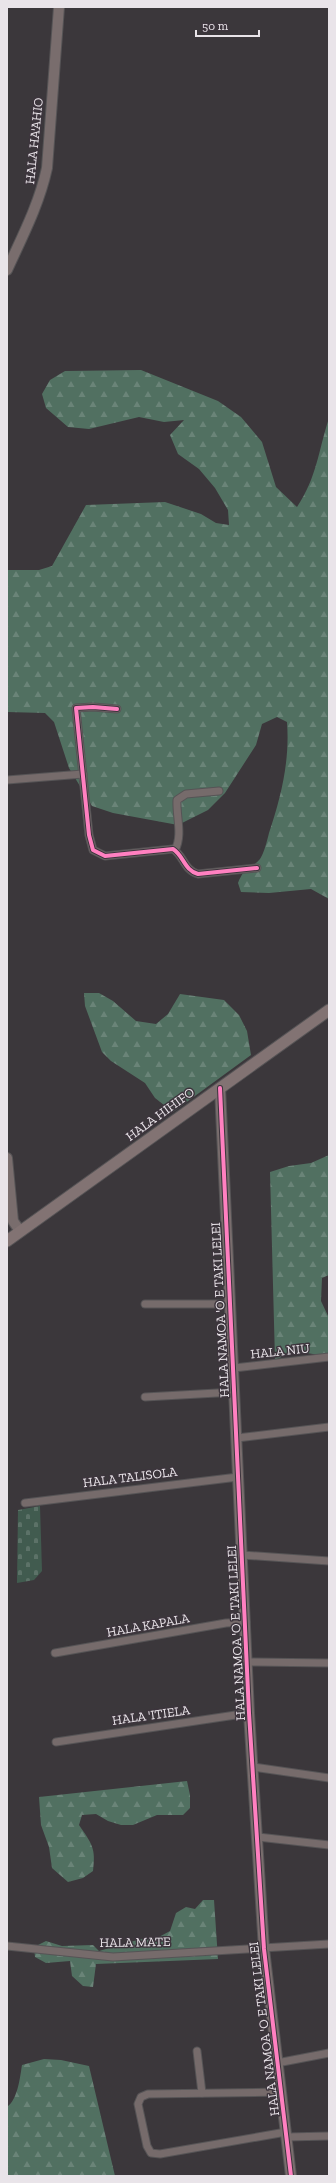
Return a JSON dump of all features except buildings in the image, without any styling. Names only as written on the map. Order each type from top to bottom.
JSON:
[{"type":"main road","name":"HALA HIHIFO","points":[[7,1240],[329,1010]]},
{"type":"street","name":"HALA HA'AHIO","points":[[7,270],[36,208],[42,191],[47,168],[59,7]]},
{"type":"street","points":[[117,709],[93,707],[76,708],[89,835],[93,850],[105,856],[175,850]]},
{"type":"street","points":[[7,780],[83,774]]},
{"type":"street","points":[[175,850],[180,838],[176,813],[177,800],[186,794],[219,791]]},
{"type":"street","points":[[175,850],[186,867],[191,872],[198,874],[257,868]]},
{"type":"street","name":"HALA NAMOA 'O E TAKI LELEI","points":[[220,1088],[247,1662],[264,1949],[291,2176]]},
{"type":"street","points":[[7,1158],[13,1221],[20,1231]]},
{"type":"street","points":[[145,1304],[230,1304]]},
{"type":"street","name":"HALA NIU","points":[[234,1368],[329,1357]]},
{"type":"street","points":[[145,1397],[235,1392]]},
{"type":"street","points":[[237,1438],[329,1427]]},
{"type":"street","name":"HALA TALISOLA","points":[[25,1503],[238,1477]]},
{"type":"street","points":[[242,1555],[329,1561]]},
{"type":"street","name":"HALA KAPALA","points":[[54,1653],[226,1623],[246,1622]]},
{"type":"street","points":[[247,1662],[329,1663]]},
{"type":"street","name":"HALA 'ITIELA","points":[[56,1742],[250,1713]]},
{"type":"street","points":[[253,1767],[329,1778]]},
{"type":"street","points":[[258,1837],[329,1845]]},
{"type":"street","name":"HALA MATE","points":[[7,1946],[113,1957],[329,1944]]},
{"type":"street","points":[[197,2051],[202,2093]]},
{"type":"street","points":[[277,2063],[329,2053]]},
{"type":"street","points":[[280,2092],[148,2094],[141,2097],[138,2104],[147,2146],[151,2152],[160,2154],[286,2135],[329,2136]]},
{"type":"green space","points":[[141,370],[218,401],[241,417],[262,442],[276,487],[297,507],[304,496],[313,475],[329,418],[329,899],[311,889],[269,893],[241,892],[238,883],[246,870],[254,865],[263,854],[284,779],[288,736],[287,722],[277,717],[262,724],[256,745],[225,793],[208,810],[178,825],[113,813],[92,806],[69,768],[54,722],[45,713],[7,712],[7,570],[39,570],[52,566],[86,505],[165,502],[201,514],[216,523],[229,525],[228,510],[215,488],[199,469],[178,454],[170,435],[184,420],[164,422],[139,417],[89,429],[68,427],[46,408],[42,394],[50,380],[65,371]]},
{"type":"green space","points":[[84,993],[99,993],[113,1001],[136,1021],[156,1024],[168,1014],[180,994],[224,1000],[239,1015],[247,1031],[251,1055],[173,1112],[155,1098],[145,1083],[111,1061],[102,1052],[85,1006]]},
{"type":"green space","points":[[329,1155],[329,1275],[322,1278],[321,1301],[329,1318],[329,1354],[296,1353],[275,1360],[270,1172],[289,1166],[311,1163]]},
{"type":"green space","points":[[40,1506],[42,1571],[34,1580],[17,1583],[18,1510]]},
{"type":"green space","points":[[187,1781],[190,1795],[190,1808],[183,1815],[157,1815],[133,1825],[121,1825],[108,1821],[96,1814],[82,1815],[79,1825],[92,1846],[94,1857],[93,1871],[83,1878],[68,1882],[52,1868],[49,1847],[41,1825],[39,1797]]},
{"type":"green space","points":[[203,1900],[214,1900],[218,1959],[96,1964],[93,1987],[83,1986],[72,1976],[70,1961],[46,1963],[35,1957],[34,1947],[46,1941],[62,1946],[93,1945],[99,1951],[141,1939],[157,1938],[170,1931],[176,1913],[186,1907],[195,1909]]},
{"type":"green space","points":[[44,2059],[61,2060],[89,2066],[115,2176],[7,2176],[7,2107],[14,2099],[22,2065]]},
{"type":"cycle path","points":[[117,709],[93,707],[76,708],[89,835],[93,850],[105,856],[173,849],[180,855],[187,866],[193,872],[198,874],[257,868]]},
{"type":"cycle path","points":[[220,1088],[249,1713],[264,1949],[291,2176]]}]
